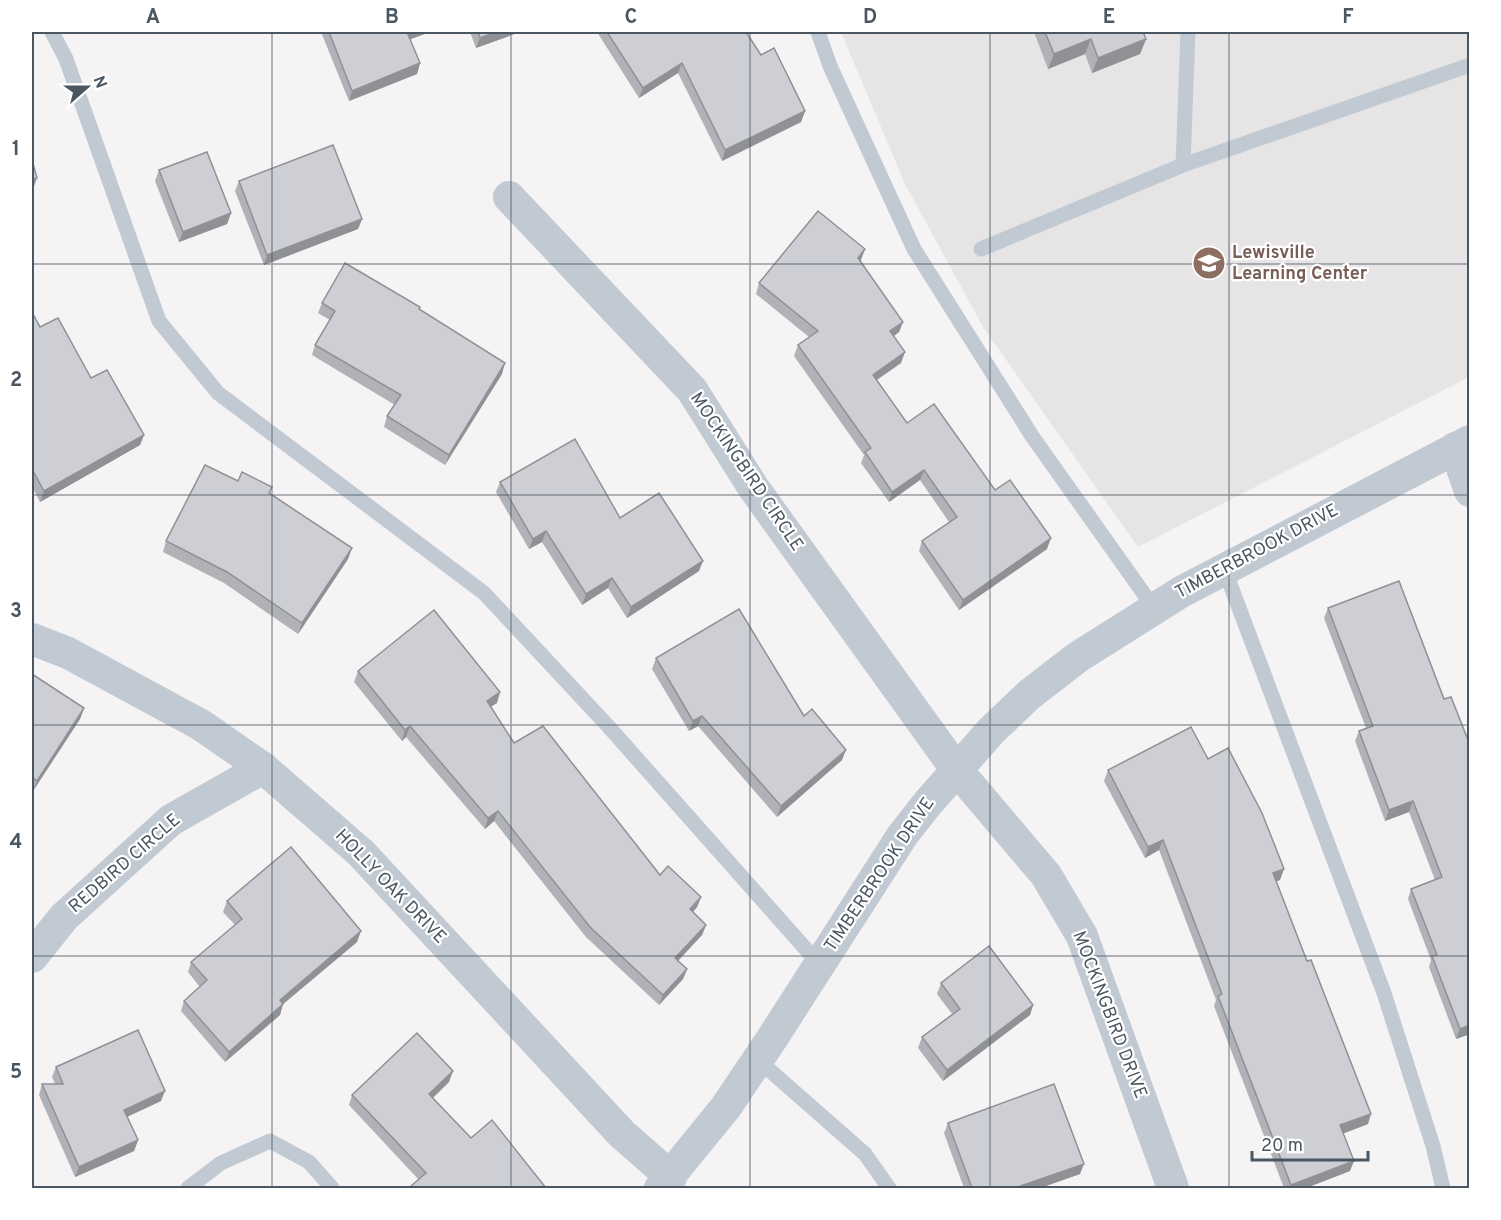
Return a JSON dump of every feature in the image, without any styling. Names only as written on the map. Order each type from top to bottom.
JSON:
[{"type":"street","name":"MOCKINGBIRD CIRCLE","points":[[509,197],[692,390],[753,487],[956,769]]},
{"type":"street","name":"TIMBERBROOK DRIVE","points":[[666,1183],[726,1107],[758,1060],[902,836],[956,769],[1030,694],[1078,657],[1224,568],[1462,445]]},
{"type":"street","points":[[1462,445],[1470,491]]},
{"type":"street","name":"HOLLY OAK DRIVE","points":[[32,639],[68,653],[201,725],[262,768],[361,853],[666,1183]]},
{"type":"street","name":"REDBIRD CIRCLE","points":[[32,957],[64,917],[171,820],[262,768]]},
{"type":"street","name":"MOCKINGBIRD DRIVE","points":[[956,769],[1046,875],[1082,936],[1173,1188]]},
{"type":"lane","points":[[52,32],[66,59],[159,321],[218,393],[484,593],[608,726],[820,965]]},
{"type":"lane","points":[[818,32],[831,66],[914,249],[1032,436],[1155,608]]},
{"type":"lane","points":[[1183,165],[1188,32]]},
{"type":"lane","points":[[981,249],[1183,165],[1470,65]]},
{"type":"lane","points":[[1224,568],[1384,993],[1433,1146],[1443,1188]]},
{"type":"lane","points":[[758,1060],[865,1154],[890,1188]]},
{"type":"lane","points":[[188,1188],[221,1163],[270,1141],[309,1162],[332,1188]]},
{"type":"shaded area","name":"Lewisville Learning Center","points":[[841,32],[1469,32],[1469,377],[1138,547],[983,327],[905,184]]},
{"type":"building","points":[[329,32],[407,32],[420,63],[352,91]]},
{"type":"building","points":[[478,32],[496,32],[480,38]]},
{"type":"building","points":[[607,32],[746,32],[761,55],[774,48],[805,111],[725,150],[682,63],[643,88]]},
{"type":"building","points":[[1045,32],[1143,32],[1146,39],[1098,58],[1091,39],[1054,54]]},
{"type":"building","points":[[333,145],[362,219],[267,255],[239,181]]},
{"type":"building","points":[[207,152],[231,213],[183,232],[159,170]]},
{"type":"building","points":[[32,160],[37,178],[32,180]]},
{"type":"building","points":[[818,211],[865,249],[858,258],[903,322],[890,331],[905,352],[873,375],[907,423],[934,404],[995,490],[1010,480],[1051,538],[963,600],[922,541],[957,517],[924,470],[892,492],[865,452],[871,448],[798,345],[818,331],[759,283]]},
{"type":"building","points":[[345,263],[420,307],[419,309],[505,363],[449,455],[387,416],[401,395],[315,345],[335,311],[322,303]]},
{"type":"building","points":[[32,312],[40,327],[58,318],[91,378],[107,370],[144,435],[44,491],[32,469]]},
{"type":"building","points":[[575,439],[620,518],[659,493],[703,561],[631,607],[612,578],[586,594],[546,531],[533,539],[500,482]]},
{"type":"building","points":[[205,465],[238,481],[242,472],[272,487],[269,493],[352,548],[302,623],[227,572],[166,541]]},
{"type":"building","points":[[1399,581],[1444,699],[1451,697],[1470,745],[1470,1025],[1460,1029],[1432,956],[1437,955],[1411,889],[1442,877],[1413,801],[1389,810],[1359,731],[1373,726],[1328,608]]},
{"type":"building","points":[[739,609],[804,716],[812,709],[846,750],[781,806],[702,716],[693,721],[656,658]]},
{"type":"building","points":[[434,610],[500,692],[487,701],[514,743],[543,726],[660,875],[668,866],[701,897],[690,909],[706,925],[675,958],[687,969],[663,995],[590,927],[498,811],[488,818],[410,726],[405,730],[358,671]]},
{"type":"building","points":[[32,674],[84,708],[37,781],[32,777]]},
{"type":"building","points":[[1191,727],[1208,759],[1228,748],[1262,813],[1284,869],[1273,873],[1307,961],[1311,960],[1371,1114],[1340,1125],[1354,1161],[1291,1185],[1218,996],[1222,994],[1163,840],[1148,847],[1108,770]]},
{"type":"building","points":[[291,847],[361,931],[280,1000],[283,1004],[229,1052],[184,1001],[207,980],[191,962],[242,919],[227,901]]},
{"type":"building","points":[[989,946],[1033,1005],[947,1070],[922,1037],[960,1009],[941,983]]},
{"type":"building","points":[[138,1030],[165,1091],[124,1110],[138,1140],[79,1167],[42,1084],[63,1084],[56,1067]]},
{"type":"building","points":[[417,1033],[453,1071],[429,1094],[471,1138],[492,1120],[546,1188],[413,1188],[411,1186],[426,1173],[352,1095]]},
{"type":"building","points":[[1054,1084],[1084,1164],[1015,1188],[972,1188],[948,1123]]},
{"type":"place","name":"Lewisville Learning Center","points":[[1209,263]]}]
